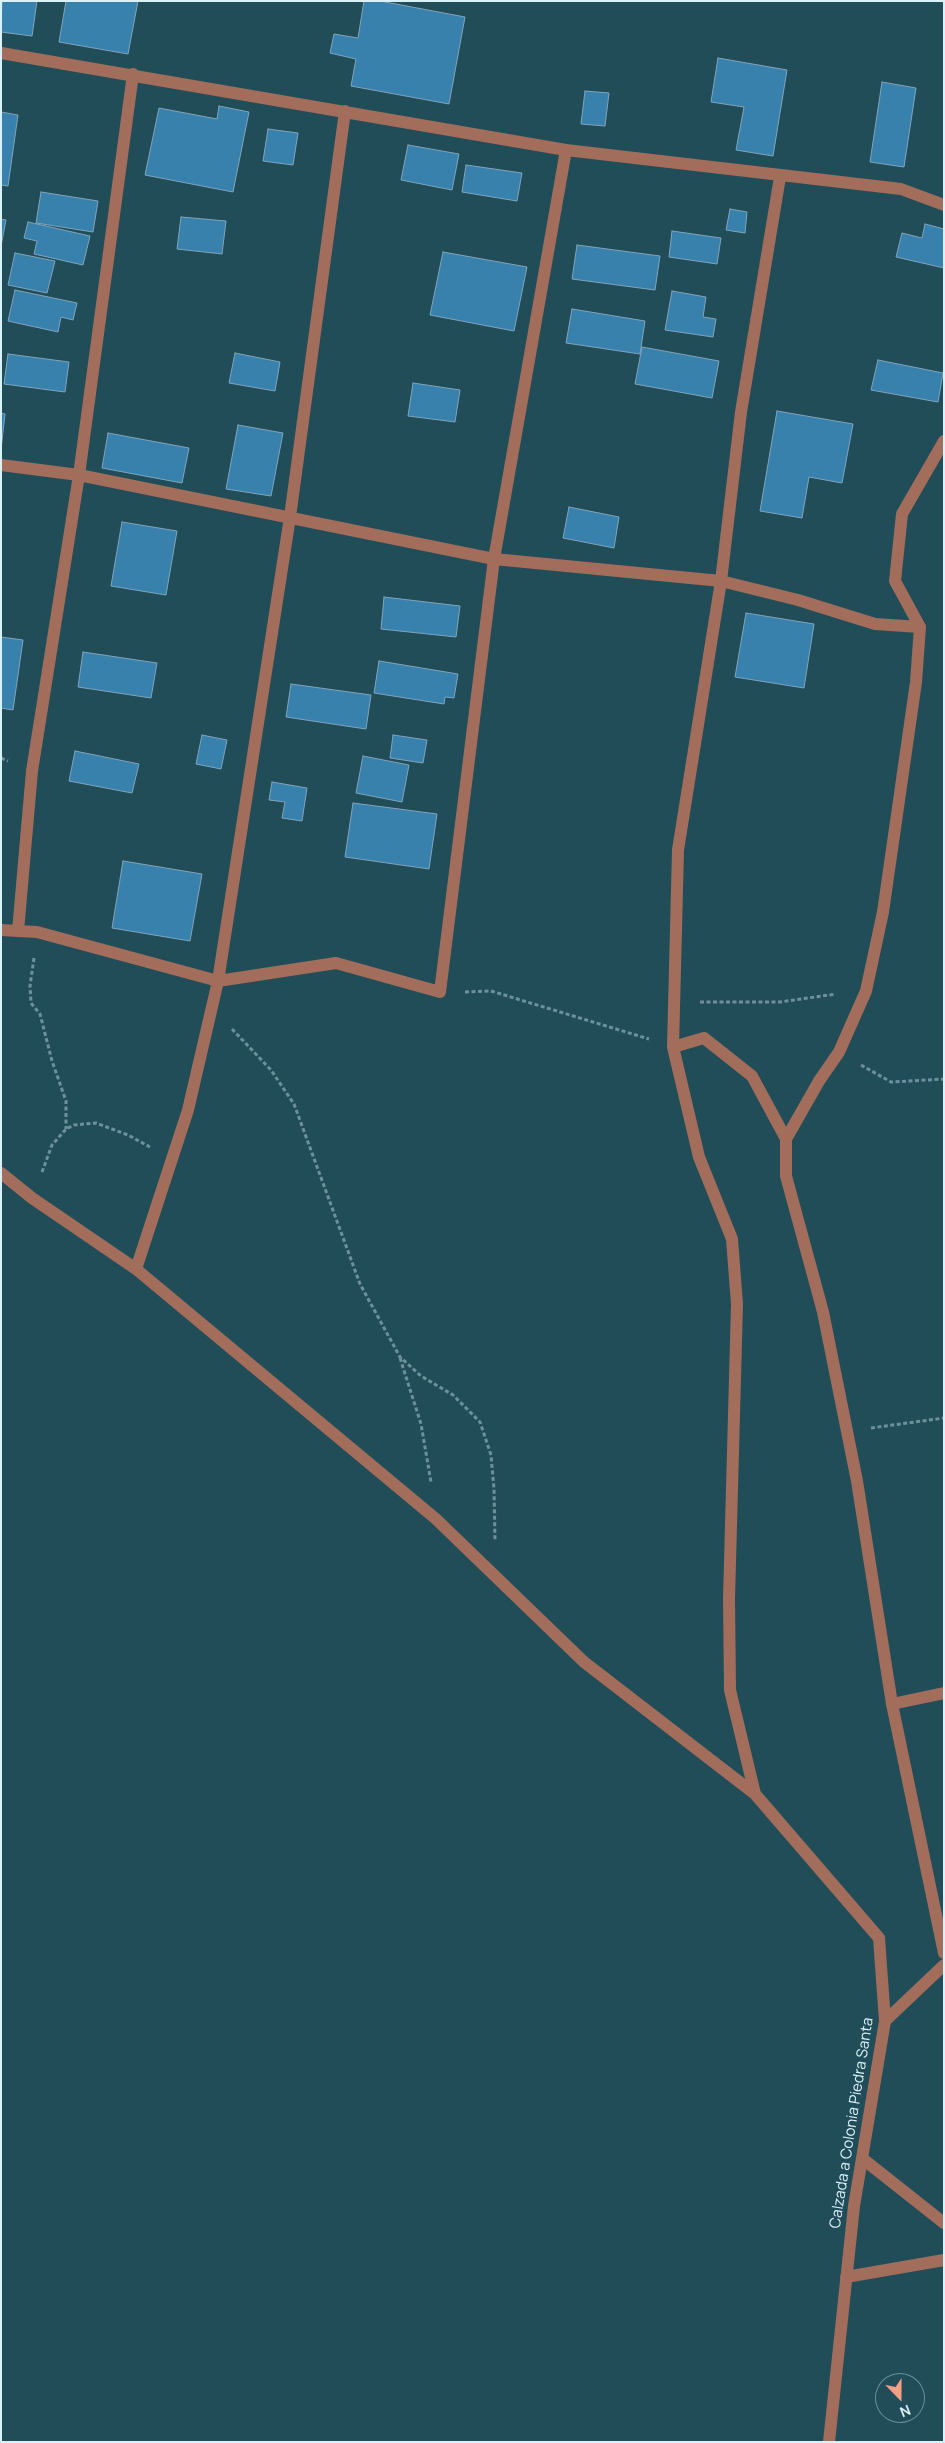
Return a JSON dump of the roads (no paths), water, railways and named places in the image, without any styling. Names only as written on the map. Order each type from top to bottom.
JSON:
[{"type":"street","points":[[1,53],[134,74],[566,150],[780,177],[901,189],[944,205]]},
{"type":"street","points":[[18,931],[32,771],[79,475],[134,74]]},
{"type":"street","points":[[136,1269],[188,1110],[218,980],[290,517],[346,112]]},
{"type":"street","points":[[1,930],[37,932],[218,980],[336,963],[440,992],[494,559],[566,150]]},
{"type":"street","points":[[754,1794],[730,1690],[729,1599],[736,1304],[732,1239],[699,1157],[673,1046],[678,850],[721,581],[741,412],[780,177]]},
{"type":"street","points":[[786,1138],[818,1081],[839,1052],[866,990],[884,912],[916,682],[920,627],[895,581],[902,514],[944,441]]},
{"type":"street","points":[[1,465],[79,475],[494,559],[721,581],[798,600],[874,624],[920,627]]},
{"type":"street","points":[[673,1046],[704,1038],[752,1076],[786,1138],[786,1176],[823,1312],[857,1481],[892,1704],[944,1953]]},
{"type":"street","name":"Calzada a Colonia Piedra Santa","points":[[1,1173],[32,1198],[136,1269],[436,1519],[584,1662],[754,1794],[880,1938],[885,2020],[854,2206],[829,2442]]},
{"type":"street","points":[[892,1704],[944,1693]]},
{"type":"street","points":[[885,2020],[944,1965]]},
{"type":"street","points":[[863,2159],[944,2223]]},
{"type":"street","points":[[846,2277],[944,2260]]}]
